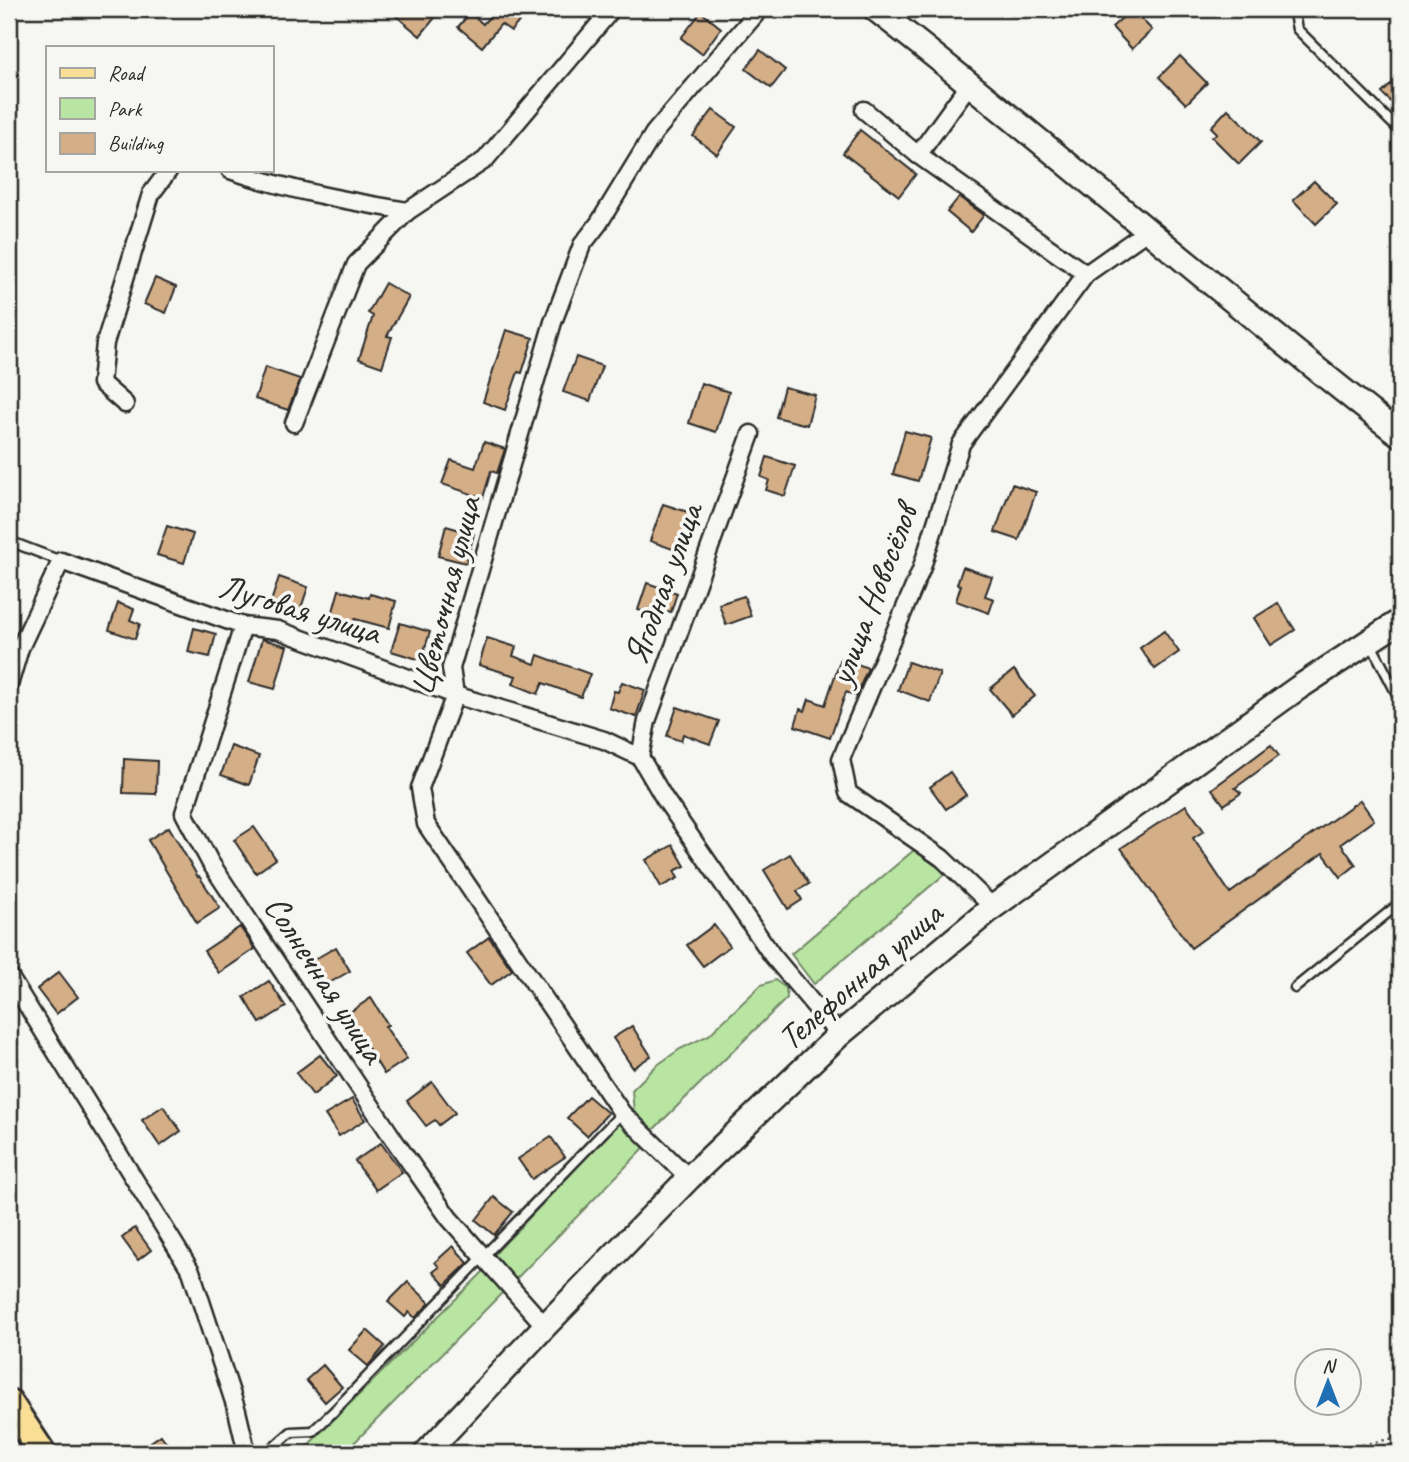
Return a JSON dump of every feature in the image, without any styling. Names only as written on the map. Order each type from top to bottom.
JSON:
[{"type":"main road","points":[[9,1403],[41,1453]]},
{"type":"street","points":[[294,423],[356,264],[408,211],[485,160],[612,9]]},
{"type":"street","name":"Цветочная улица","points":[[689,1178],[622,1113],[426,824],[420,788],[455,695],[452,668],[553,322],[582,245],[599,223],[654,133],[760,9]]},
{"type":"street","points":[[875,9],[970,83],[1147,231],[1400,435]]},
{"type":"street","points":[[918,155],[970,83]]},
{"type":"street","points":[[864,110],[918,155],[1086,274]]},
{"type":"street","points":[[125,404],[101,383],[105,343],[150,194],[167,172]]},
{"type":"street","points":[[236,172],[330,199],[408,211]]},
{"type":"street","name":"улица Новосёлов","points":[[993,907],[942,858],[848,793],[841,759],[921,570],[961,444],[1086,274],[1147,231]]},
{"type":"street","name":"Ягодная улица","points":[[640,757],[647,721],[751,434]]},
{"type":"street","points":[[9,685],[20,648],[61,561]]},
{"type":"street","name":"Луговая улица","points":[[61,561],[243,626],[278,630],[455,695],[604,740],[640,757]]},
{"type":"street","name":"Телефонная улица","points":[[426,1453],[689,1178],[839,1035],[993,907],[1298,688],[1400,621]]},
{"type":"street","name":"Солнечная улица","points":[[243,626],[184,813],[210,862],[394,1140],[449,1218],[545,1326]]},
{"type":"street","points":[[640,757],[664,798],[772,955],[839,1035]]},
{"type":"street","points":[[9,976],[191,1271],[237,1411],[247,1453]]},
{"type":"lane","points":[[1293,9],[1297,30],[1400,131]]},
{"type":"lane","points":[[9,541],[61,561]]},
{"type":"lane","points":[[1370,642],[1400,700]]},
{"type":"lane","points":[[1295,988],[1400,903]]},
{"type":"lane","points":[[267,1453],[291,1432],[313,1431],[622,1113]]},
{"type":"path","points":[[1343,1453],[1356,1446],[1400,1437]]},
{"type":"green space","points":[[914,850],[946,873],[814,984],[791,954]]},
{"type":"green space","points":[[775,980],[786,988],[787,998],[653,1130],[634,1112],[632,1090],[656,1066],[680,1049],[709,1035],[761,985]]},
{"type":"green space","points":[[621,1121],[644,1148],[513,1282],[492,1257]]},
{"type":"green space","points":[[484,1271],[503,1292],[344,1453],[300,1453]]},
{"type":"building","points":[[388,9],[432,9],[438,14],[420,36]]},
{"type":"building","points":[[496,9],[530,9],[511,31],[501,24],[482,47],[458,27],[470,13],[483,24]]},
{"type":"building","points":[[1132,9],[1152,30],[1132,49],[1112,27]]},
{"type":"building","points":[[701,12],[721,28],[702,54],[681,38]]},
{"type":"building","points":[[760,50],[785,70],[771,88],[746,69]]},
{"type":"building","points":[[1180,56],[1207,83],[1186,104],[1159,77]]},
{"type":"building","points":[[1400,76],[1400,111],[1382,93]]},
{"type":"building","points":[[1228,109],[1261,142],[1239,164],[1212,137],[1217,133],[1211,127]]},
{"type":"building","points":[[713,110],[736,127],[717,154],[693,136]]},
{"type":"building","points":[[860,130],[916,174],[899,196],[843,153]]},
{"type":"building","points":[[1314,181],[1337,204],[1316,224],[1293,200]]},
{"type":"building","points":[[959,197],[984,215],[971,232],[947,212]]},
{"type":"building","points":[[155,278],[176,287],[166,313],[144,304]]},
{"type":"building","points":[[385,283],[409,297],[387,336],[392,337],[382,367],[359,359],[373,316],[368,313]]},
{"type":"building","points":[[506,330],[533,338],[522,373],[518,372],[505,410],[483,402]]},
{"type":"building","points":[[576,357],[602,366],[590,401],[563,392]]},
{"type":"building","points":[[265,367],[300,379],[288,410],[255,399]]},
{"type":"building","points":[[701,383],[729,392],[716,432],[689,423]]},
{"type":"building","points":[[784,387],[815,395],[807,425],[776,417]]},
{"type":"building","points":[[905,431],[931,438],[918,481],[893,474]]},
{"type":"building","points":[[484,442],[505,449],[497,473],[491,471],[483,498],[442,484],[451,460],[475,468]]},
{"type":"building","points":[[767,457],[795,466],[785,496],[766,490],[769,480],[761,477]]},
{"type":"building","points":[[1012,484],[1036,492],[1019,540],[995,532]]},
{"type":"building","points":[[663,504],[694,514],[681,552],[650,541]]},
{"type":"building","points":[[167,526],[193,534],[184,563],[157,555]]},
{"type":"building","points":[[446,526],[474,534],[466,563],[438,556]]},
{"type":"building","points":[[963,567],[992,577],[985,596],[994,599],[989,613],[956,601],[961,585],[957,584]]},
{"type":"building","points":[[279,577],[308,587],[299,614],[270,605]]},
{"type":"building","points":[[647,583],[677,593],[671,612],[664,610],[661,618],[638,610]]},
{"type":"building","points":[[339,590],[369,598],[370,594],[396,601],[389,628],[355,619],[350,635],[328,629]]},
{"type":"building","points":[[744,596],[751,616],[726,625],[719,604]]},
{"type":"building","points":[[118,603],[134,609],[130,620],[140,624],[135,639],[109,630]]},
{"type":"building","points":[[1278,603],[1295,630],[1271,645],[1254,618]]},
{"type":"building","points":[[400,623],[430,632],[421,660],[391,651]]},
{"type":"building","points":[[194,628],[216,634],[210,657],[188,652]]},
{"type":"building","points":[[1164,631],[1179,652],[1155,669],[1140,648]]},
{"type":"building","points":[[487,638],[516,647],[513,656],[535,664],[538,655],[590,674],[581,697],[543,683],[538,694],[513,684],[516,676],[479,665]]},
{"type":"building","points":[[262,639],[287,646],[275,689],[249,682]]},
{"type":"building","points":[[841,658],[868,668],[856,696],[846,692],[830,738],[795,726],[800,709],[805,711],[809,699],[825,705]]},
{"type":"building","points":[[908,662],[940,673],[930,702],[898,690]]},
{"type":"building","points":[[1014,670],[1035,696],[1012,715],[990,689]]},
{"type":"building","points":[[622,682],[645,690],[636,717],[609,708],[614,691],[618,692]]},
{"type":"building","points":[[677,707],[719,721],[710,744],[683,734],[681,741],[667,736]]},
{"type":"building","points":[[1271,745],[1279,756],[1235,788],[1241,793],[1224,805],[1212,789]]},
{"type":"building","points":[[231,746],[259,756],[249,785],[221,775]]},
{"type":"building","points":[[124,759],[157,761],[156,794],[123,793]]},
{"type":"building","points":[[950,772],[966,795],[946,809],[930,787]]},
{"type":"building","points":[[1360,800],[1374,820],[1341,844],[1356,865],[1341,877],[1323,853],[1191,948],[1121,848],[1186,805],[1204,831],[1193,838],[1230,893]]},
{"type":"building","points":[[169,827],[220,908],[197,923],[148,840]]},
{"type":"building","points":[[254,827],[276,859],[256,873],[234,840]]},
{"type":"building","points":[[673,845],[685,866],[674,871],[678,878],[661,887],[646,860]]},
{"type":"building","points":[[790,854],[809,884],[797,891],[802,900],[788,909],[764,870]]},
{"type":"building","points":[[714,925],[730,946],[703,966],[687,945]]},
{"type":"building","points":[[240,927],[255,949],[219,973],[204,951]]},
{"type":"building","points":[[489,937],[512,970],[491,985],[467,953]]},
{"type":"building","points":[[336,947],[350,971],[324,986],[310,962]]},
{"type":"building","points":[[59,972],[78,997],[56,1014],[37,989]]},
{"type":"building","points":[[269,981],[286,1007],[260,1023],[244,997]]},
{"type":"building","points":[[371,998],[388,1025],[385,1026],[407,1059],[384,1074],[347,1014]]},
{"type":"building","points":[[632,1026],[651,1056],[633,1068],[613,1038]]},
{"type":"building","points":[[320,1055],[337,1076],[313,1095],[296,1073]]},
{"type":"building","points":[[432,1082],[455,1113],[439,1125],[435,1120],[426,1126],[407,1101]]},
{"type":"building","points":[[588,1096],[608,1113],[587,1136],[567,1118]]},
{"type":"building","points":[[352,1099],[365,1120],[339,1136],[325,1115]]},
{"type":"building","points":[[163,1106],[181,1131],[160,1146],[142,1120]]},
{"type":"building","points":[[551,1137],[565,1157],[532,1179],[518,1159]]},
{"type":"building","points":[[381,1143],[402,1172],[376,1190],[355,1161]]},
{"type":"building","points":[[494,1197],[513,1212],[494,1235],[476,1220]]},
{"type":"building","points":[[135,1228],[151,1250],[138,1260],[122,1238]]},
{"type":"building","points":[[453,1246],[468,1263],[445,1285],[433,1272],[439,1267],[435,1262]]},
{"type":"building","points":[[408,1282],[430,1303],[415,1318],[409,1312],[405,1317],[388,1302]]},
{"type":"building","points":[[367,1330],[385,1346],[368,1366],[349,1350]]},
{"type":"building","points":[[323,1365],[342,1387],[325,1402],[306,1380]]},
{"type":"building","points":[[161,1435],[174,1453],[135,1453]]}]
